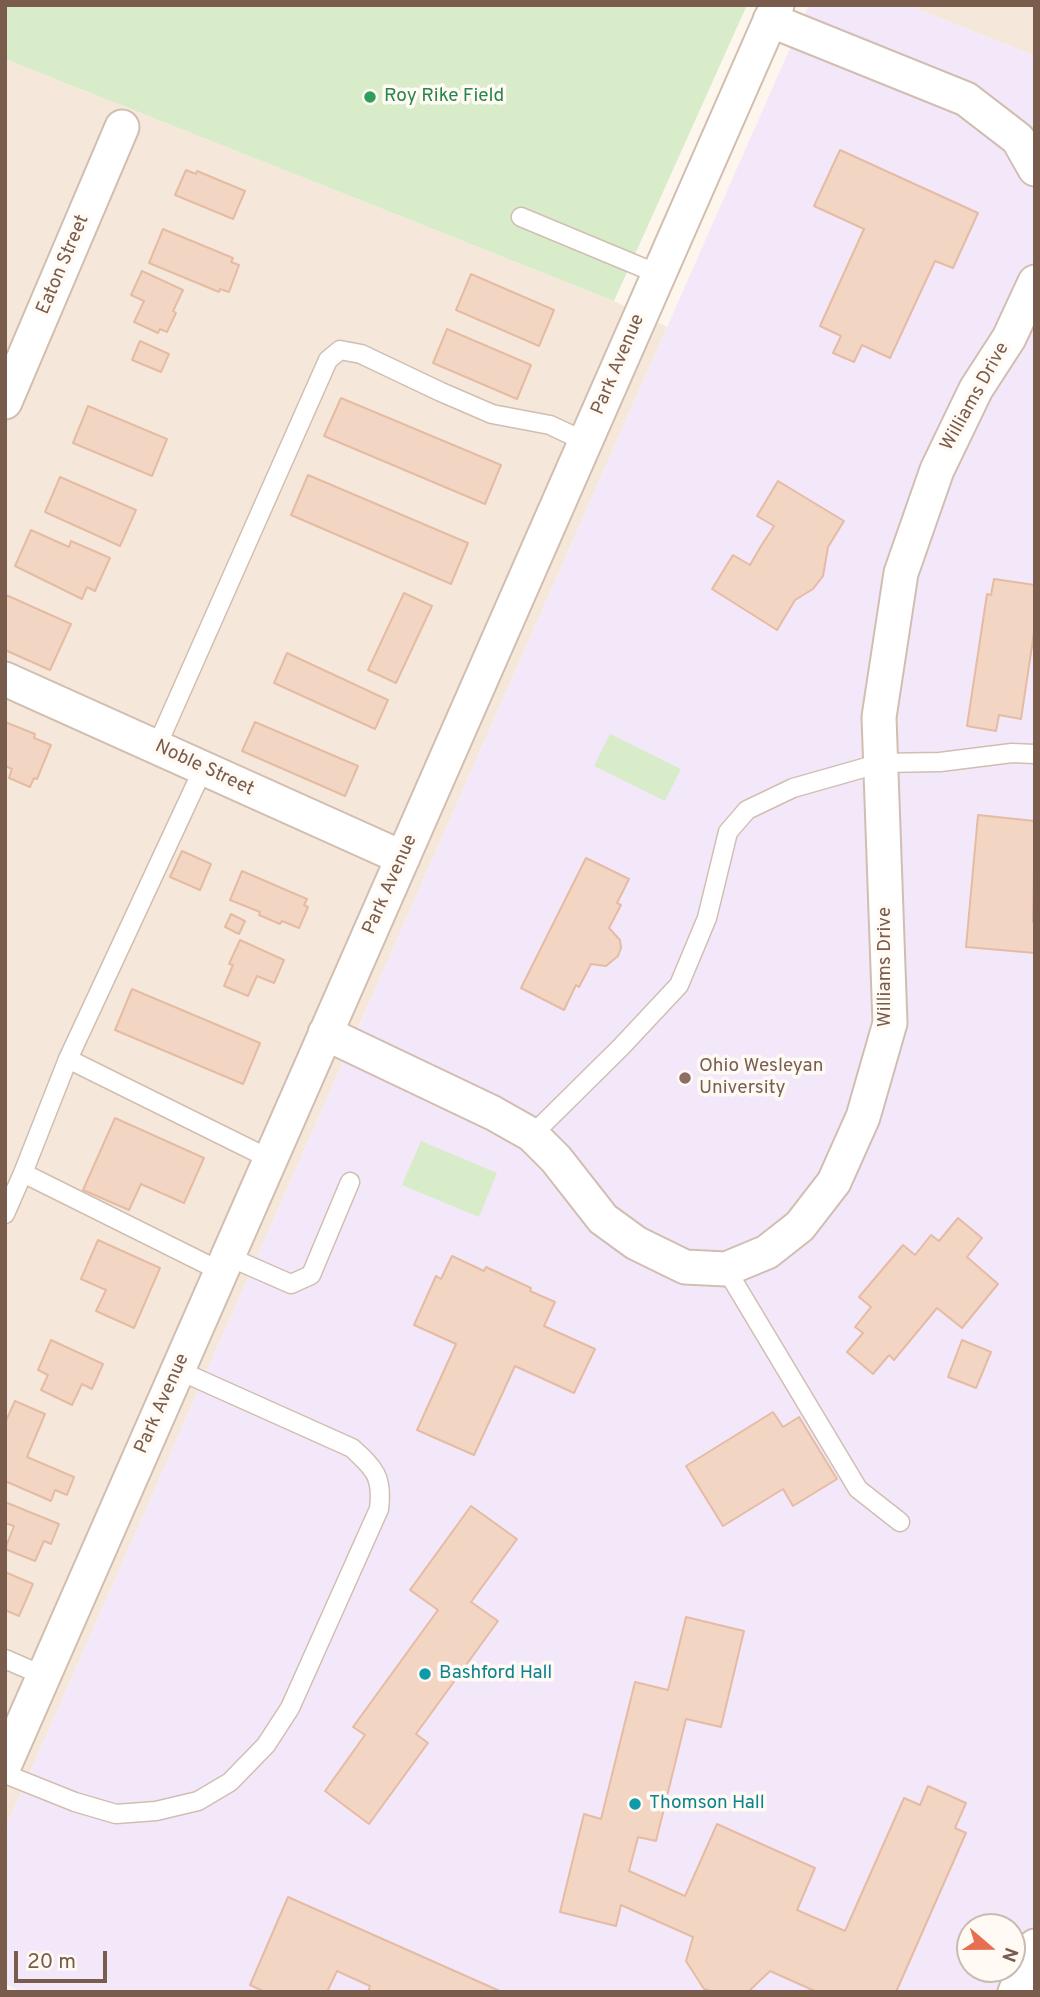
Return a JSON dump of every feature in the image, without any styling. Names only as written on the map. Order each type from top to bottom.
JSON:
[{"type":"street","points":[[774,13],[966,99],[1018,139],[1035,169]]},
{"type":"street","name":"Park Avenue","points":[[5,1764],[774,13]]},
{"type":"street","name":"Eaton Street","points":[[5,402],[122,127]]},
{"type":"street","name":"Williams Drive","points":[[325,1033],[533,1135],[556,1159],[603,1219],[636,1243],[685,1267],[726,1269],[767,1252],[800,1226],[834,1182],[863,1117],[890,1023],[879,716],[901,573],[937,470],[976,389],[1009,338],[1035,282]]},
{"type":"street","name":"Noble Street","points":[[5,679],[403,859]]},
{"type":"street","points":[[1015,1992],[1035,1946]]},
{"type":"lane","points":[[521,217],[658,274]]},
{"type":"lane","points":[[156,748],[328,360],[340,349],[361,354],[492,414],[550,425],[586,442]]},
{"type":"lane","points":[[533,1135],[679,985],[708,918],[728,832],[747,810],[793,788],[881,763],[940,762],[1012,753],[1035,754]]},
{"type":"lane","points":[[5,1214],[68,1059],[203,769]]},
{"type":"lane","points":[[68,1059],[270,1158]]},
{"type":"lane","points":[[23,1173],[223,1264],[291,1284],[311,1275],[350,1182]]},
{"type":"lane","points":[[726,1269],[858,1489],[900,1522]]},
{"type":"lane","points":[[5,1774],[75,1802],[116,1814],[156,1811],[198,1801],[230,1782],[266,1745],[290,1708],[380,1509],[382,1486],[373,1466],[352,1448],[178,1370]]},
{"type":"lane","points":[[5,1659],[44,1676]]},
{"type":"shaded area","name":"Ohio Wesleyan University","points":[[809,5],[908,5],[1035,56],[1035,1992],[23,1992],[5,1984],[5,1829]]},
{"type":"shaded area","points":[[908,5],[1035,5],[1035,56]]},
{"type":"shaded area","points":[[5,59],[614,301],[667,327],[5,1829]]},
{"type":"green space","name":"Roy Rike Field","points":[[5,5],[747,5],[614,301],[5,59]]},
{"type":"green space","points":[[610,734],[681,769],[665,801],[594,766]]},
{"type":"green space","points":[[421,1141],[497,1173],[479,1217],[402,1185]]},
{"type":"building","points":[[840,150],[978,213],[953,268],[935,261],[890,358],[862,345],[854,362],[833,353],[841,336],[820,326],[864,229],[814,206]]},
{"type":"building","points":[[186,170],[196,174],[197,171],[245,191],[233,219],[175,195]]},
{"type":"building","points":[[163,229],[233,258],[231,262],[239,265],[229,292],[220,289],[219,292],[149,263]]},
{"type":"building","points":[[142,271],[183,290],[167,332],[160,329],[158,333],[134,322],[144,301],[131,295]]},
{"type":"building","points":[[471,274],[554,310],[539,346],[456,310]]},
{"type":"building","points":[[447,329],[531,365],[517,399],[433,363]]},
{"type":"building","points":[[140,341],[169,354],[161,372],[132,360]]},
{"type":"building","points":[[341,398],[501,465],[485,504],[324,436]]},
{"type":"building","points":[[88,406],[167,439],[152,476],[73,443]]},
{"type":"building","points":[[308,475],[468,543],[451,584],[291,515]]},
{"type":"building","points":[[60,477],[136,510],[120,546],[45,512]]},
{"type":"building","points":[[778,481],[844,521],[828,547],[823,576],[813,589],[795,600],[777,630],[712,589],[733,555],[750,565],[774,526],[757,516]]},
{"type":"building","points":[[31,530],[69,547],[71,541],[110,558],[95,591],[87,587],[82,599],[15,566]]},
{"type":"building","points":[[994,579],[1035,585],[1035,626],[1021,719],[999,715],[996,731],[967,726],[987,594],[991,595]]},
{"type":"building","points":[[404,593],[432,606],[396,683],[368,670]]},
{"type":"building","points":[[6,595],[71,624],[50,670],[5,650]]},
{"type":"building","points":[[287,653],[388,700],[375,729],[274,683]]},
{"type":"building","points":[[5,722],[35,734],[34,738],[51,745],[37,779],[34,778],[30,787],[9,778],[12,769],[5,766]]},
{"type":"building","points":[[255,722],[358,766],[345,796],[242,751]]},
{"type":"building","points":[[978,815],[1035,821],[1035,953],[966,947]]},
{"type":"building","points":[[182,851],[211,864],[200,890],[170,877]]},
{"type":"building","points":[[586,858],[629,879],[617,903],[621,905],[609,928],[620,940],[621,948],[618,956],[606,966],[591,964],[579,987],[576,985],[564,1010],[521,988]]},
{"type":"building","points":[[242,871],[307,899],[304,905],[308,907],[299,928],[282,921],[280,924],[259,915],[260,912],[230,900]]},
{"type":"building","points":[[231,914],[245,921],[239,934],[225,927]]},
{"type":"building","points":[[240,940],[284,960],[274,983],[257,976],[248,996],[224,986],[233,965],[229,964]]},
{"type":"building","points":[[132,989],[260,1043],[243,1084],[115,1030]]},
{"type":"building","points":[[115,1118],[204,1158],[184,1203],[141,1184],[129,1210],[83,1190]]},
{"type":"building","points":[[958,1218],[982,1238],[967,1257],[998,1284],[962,1328],[937,1308],[894,1360],[889,1355],[873,1374],[847,1352],[863,1333],[855,1327],[871,1307],[859,1297],[903,1245],[915,1255],[931,1235],[939,1241]]},
{"type":"building","points":[[98,1240],[160,1268],[134,1328],[96,1311],[106,1290],[81,1279]]},
{"type":"building","points":[[452,1256],[484,1271],[486,1267],[555,1302],[544,1326],[595,1349],[574,1393],[515,1366],[474,1455],[417,1430],[456,1344],[414,1325],[436,1276],[441,1279]]},
{"type":"building","points":[[51,1340],[103,1364],[92,1389],[82,1384],[72,1405],[41,1390],[48,1375],[38,1370]]},
{"type":"building","points":[[962,1340],[991,1352],[976,1388],[948,1377]]},
{"type":"building","points":[[15,1401],[45,1414],[27,1457],[74,1477],[67,1495],[55,1490],[51,1501],[5,1481],[5,1423]]},
{"type":"building","points":[[773,1412],[783,1427],[799,1417],[837,1479],[793,1506],[783,1489],[723,1526],[686,1466]]},
{"type":"building","points":[[5,1502],[59,1524],[51,1544],[44,1541],[35,1561],[5,1549],[14,1526],[5,1523]]},
{"type":"building","name":"Bashford Hall","points":[[471,1506],[517,1539],[471,1602],[498,1621],[416,1734],[428,1743],[369,1824],[325,1791],[365,1735],[353,1727],[438,1610],[410,1590]]},
{"type":"building","points":[[5,1572],[33,1584],[19,1616],[5,1610]]},
{"type":"building","name":"Thomson Hall","points":[[686,1617],[744,1631],[721,1727],[686,1719],[656,1841],[638,1837],[629,1871],[685,1896],[717,1824],[815,1868],[797,1910],[845,1931],[904,1798],[920,1805],[928,1786],[966,1803],[955,1828],[966,1833],[896,1992],[817,1992],[770,1971],[748,1992],[715,1992],[704,1989],[686,1961],[693,1937],[621,1905],[616,1926],[560,1912],[584,1814],[601,1819],[635,1682],[668,1690]]},
{"type":"building","points":[[288,1897],[502,1992],[368,1992],[370,1986],[337,1971],[327,1992],[265,1992],[250,1985]]},
{"type":"place","name":"Roy Rike Field","points":[[370,97]]},
{"type":"place","name":"Ohio Wesleyan University","points":[[685,1078]]},
{"type":"place","name":"Bashford Hall","points":[[425,1674]]},
{"type":"place","name":"Thomson Hall","points":[[635,1804]]}]
